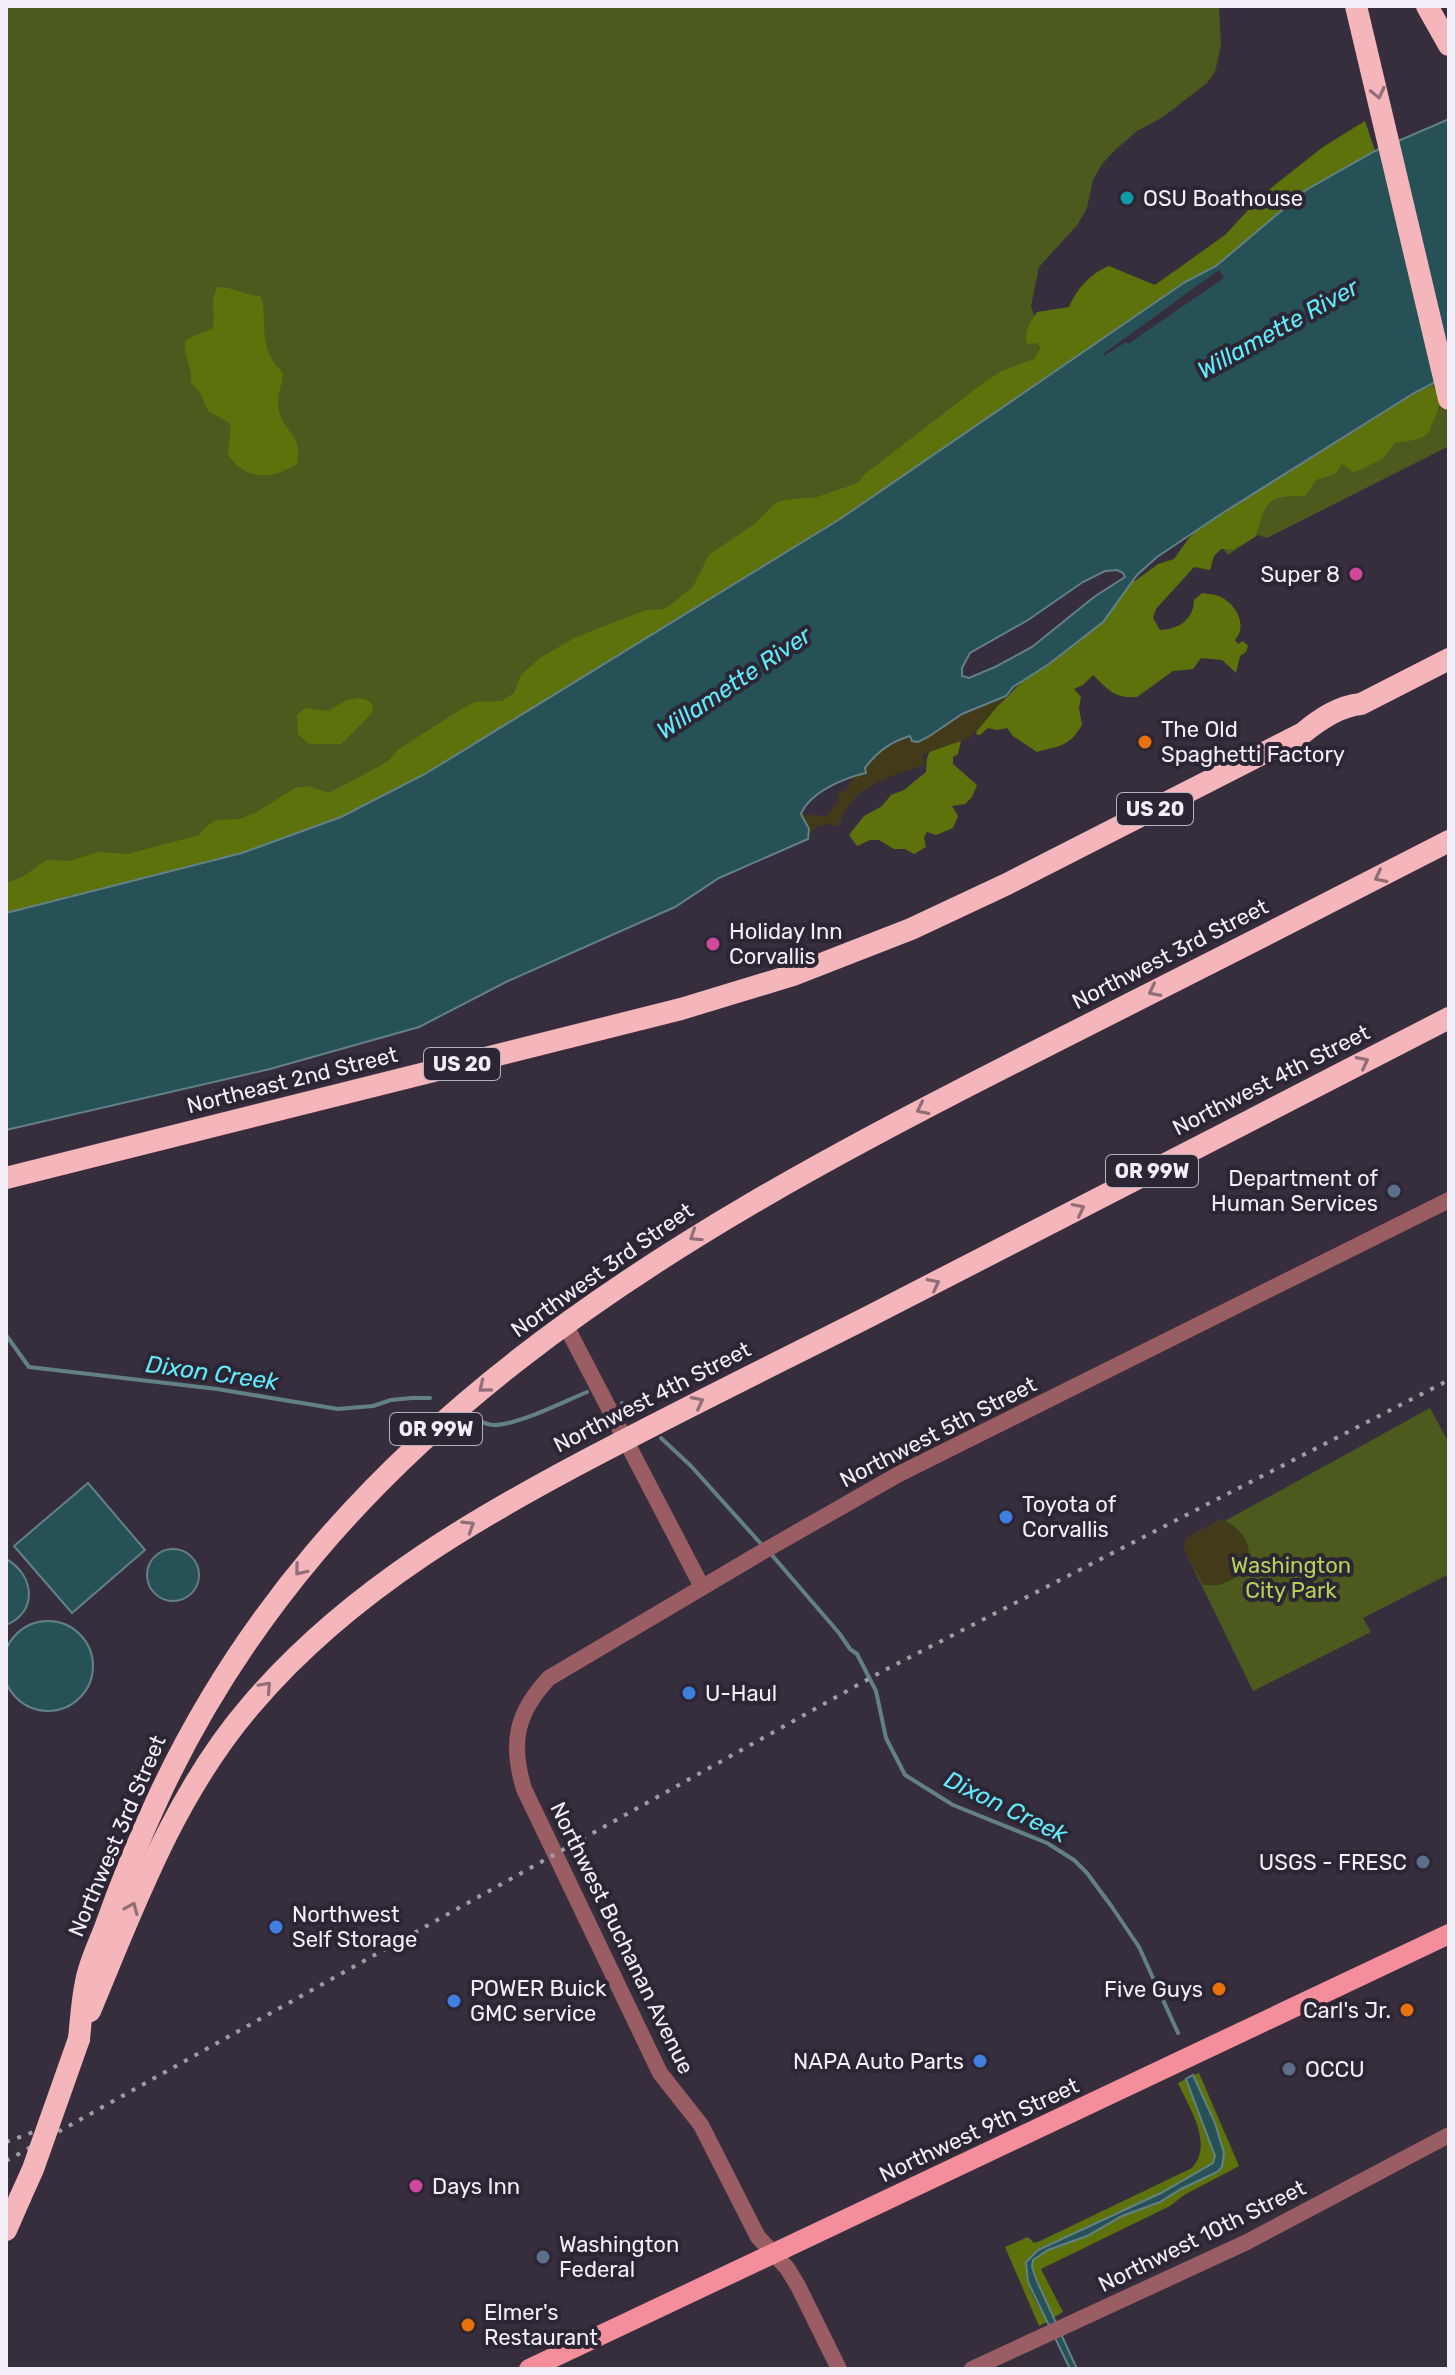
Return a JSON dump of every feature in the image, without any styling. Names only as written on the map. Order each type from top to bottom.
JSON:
[{"type":"highway","points":[[1427,6],[1449,45]]},
{"type":"highway","points":[[1358,12],[1449,399]]},
{"type":"highway","name":"Northeast 2nd Street","points":[[6,1178],[681,1009],[793,975],[911,929],[1007,884],[1303,733],[1334,712],[1348,705],[1361,704],[1449,659]]},
{"type":"highway","name":"Northwest 3rd Street","points":[[79,2039],[86,1980],[114,1901],[147,1820],[192,1731],[254,1629],[321,1544],[412,1450],[466,1402],[565,1324],[696,1236],[796,1176],[917,1111],[1449,841]]},
{"type":"highway","name":"Northwest 4th Street","points":[[79,2039],[140,1888],[172,1823],[207,1763],[277,1676],[350,1608],[436,1546],[510,1501],[1449,1018]]},
{"type":"highway","name":"OR 99W","points":[[6,2230],[33,2169],[79,2039]]},
{"type":"main road","name":"Northwest 9th Street","points":[[529,2369],[1449,1934]]},
{"type":"street","name":"Northwest 5th Street","points":[[518,1769],[516,1750],[519,1725],[526,1707],[549,1678],[757,1555],[920,1464],[1449,1200]]},
{"type":"street","points":[[565,1324],[702,1587]]},
{"type":"street","name":"Northwest Buchanan Avenue","points":[[518,1769],[524,1789],[660,2073],[701,2125],[758,2237],[787,2268],[839,2369]]},
{"type":"street","name":"Northwest 10th Street","points":[[972,2369],[1247,2242],[1449,2135]]},
{"type":"green space","points":[[6,6],[1219,6],[1221,46],[1215,72],[1207,83],[1163,117],[1137,131],[1102,164],[1093,180],[1087,208],[1078,224],[1039,267],[1031,306],[1035,319],[1067,363],[341,817],[242,853],[6,913]]},
{"type":"green space","points":[[1365,121],[1375,151],[1306,190],[1216,266],[1185,282],[840,519],[425,774],[341,817],[242,853],[6,913],[6,883],[24,876],[46,860],[70,861],[98,852],[128,854],[199,835],[217,820],[240,819],[295,788],[308,786],[329,793],[387,762],[399,749],[463,708],[475,702],[502,701],[514,693],[521,675],[540,658],[576,637],[646,610],[665,609],[693,587],[709,555],[757,522],[775,503],[817,497],[858,483],[865,474],[987,380],[1034,359],[1041,347],[1037,343],[1027,344],[1026,335],[1037,312],[1069,307],[1085,282],[1109,266],[1155,285],[1225,235],[1262,195],[1323,147]]},
{"type":"green space","points":[[218,287],[260,296],[263,303],[268,349],[283,373],[279,411],[295,440],[298,454],[297,464],[278,473],[260,475],[235,464],[228,455],[231,426],[208,411],[200,393],[191,383],[185,341],[213,328],[214,297]]},
{"type":"green space","points":[[1449,375],[1449,446],[1267,538],[1258,535],[1228,555],[1206,526],[1414,393]]},
{"type":"green space","points":[[1432,386],[1439,404],[1427,434],[1416,440],[1395,443],[1382,459],[1357,471],[1353,472],[1342,464],[1335,474],[1316,480],[1305,496],[1274,499],[1265,508],[1255,537],[1234,549],[1221,549],[1214,556],[1210,570],[1194,567],[1156,609],[1153,618],[1160,630],[1184,622],[1191,613],[1194,600],[1202,593],[1226,600],[1240,622],[1235,640],[1238,644],[1243,641],[1248,646],[1240,656],[1236,673],[1222,660],[1201,658],[1193,669],[1173,671],[1137,697],[1112,692],[1093,675],[1074,689],[1081,697],[1082,725],[1063,744],[1037,752],[1013,736],[1007,728],[988,728],[977,735],[975,728],[984,713],[1000,704],[1122,581],[1135,581],[1158,564],[1174,559],[1202,525],[1398,402]]},
{"type":"green space","points":[[360,698],[373,706],[372,713],[341,744],[309,744],[298,734],[297,715],[305,708],[328,711],[347,700]]},
{"type":"green space","points":[[961,741],[953,764],[977,785],[965,804],[952,806],[958,816],[953,828],[936,835],[927,832],[924,837],[926,847],[914,854],[905,849],[894,849],[879,840],[857,846],[849,835],[864,816],[926,772],[931,748]]},
{"type":"green space","name":"Washington City Park","points":[[1430,1408],[1449,1443],[1449,1574],[1363,1618],[1371,1632],[1253,1691],[1184,1549],[1187,1538],[1221,1519],[1225,1521]]},
{"type":"green space","points":[[1199,2073],[1239,2166],[1184,2195],[1170,2206],[1041,2269],[1063,2312],[1053,2318],[1032,2267],[1033,2260],[1048,2250],[1087,2236],[1122,2216],[1160,2202],[1217,2172],[1224,2162],[1215,2123],[1193,2075]]},
{"type":"green space","points":[[1186,2079],[1215,2156],[1213,2163],[1161,2193],[1038,2250],[1027,2267],[1027,2276],[1032,2294],[1047,2322],[1039,2326],[1005,2247],[1028,2237],[1034,2243],[1040,2241],[1192,2168],[1201,2148],[1193,2114],[1178,2083]]},
{"type":"sand","points":[[1006,696],[969,738],[924,754],[927,764],[887,778],[863,791],[845,811],[839,825],[834,827],[829,823],[809,833],[801,814],[826,816],[840,800],[837,792],[845,791],[855,776],[866,773],[865,768],[885,748],[910,736],[912,741],[922,740],[953,719]]},
{"type":"sand","points":[[1221,1519],[1232,1525],[1247,1542],[1248,1561],[1235,1578],[1220,1585],[1203,1585],[1184,1549],[1187,1538]]},
{"type":"water","name":"Willamette River","points":[[1449,119],[1449,375],[1414,393],[1157,557],[1137,575],[1103,622],[1049,664],[1013,687],[1006,696],[962,714],[918,742],[912,741],[910,736],[897,741],[874,757],[865,768],[866,773],[838,782],[820,793],[805,806],[801,814],[809,829],[808,839],[719,878],[675,907],[508,981],[419,1027],[270,1069],[6,1130],[6,913],[242,853],[341,817],[425,774],[840,519],[1185,282],[1216,266],[1306,190],[1375,151]],"holes":[[[1105,571],[1123,573],[1125,577],[1094,597],[1032,647],[969,678],[962,676],[962,668],[970,653],[1028,620],[1083,582]]]},
{"type":"water","points":[[88,1483],[145,1550],[72,1613],[14,1546]]},
{"type":"water","points":[[173,1549],[191,1557],[199,1575],[191,1593],[173,1601],[155,1593],[147,1575],[155,1557]]},
{"type":"water","points":[[6,1559],[22,1574],[29,1593],[24,1611],[6,1625]]},
{"type":"water","points":[[48,1621],[65,1624],[80,1634],[90,1649],[93,1666],[90,1683],[80,1698],[65,1708],[48,1711],[31,1708],[16,1698],[6,1683],[3,1666],[6,1649],[16,1634],[31,1624]]},
{"type":"water","points":[[1193,2075],[1215,2123],[1224,2153],[1222,2167],[1160,2202],[1122,2216],[1087,2236],[1048,2250],[1033,2260],[1036,2279],[1077,2369],[1070,2369],[1028,2282],[1026,2262],[1038,2250],[1161,2193],[1213,2163],[1215,2156],[1186,2079]]},
{"type":"pier","points":[[1219,270],[1224,278],[1128,344],[1126,342],[1104,356],[1103,354]]},
{"type":"waterway","name":"Dixon Creek","points":[[6,1335],[29,1367],[217,1389],[338,1409],[373,1406],[391,1400],[430,1398]]},
{"type":"waterway","name":"Dixon Creek","points":[[475,1419],[491,1425],[504,1424],[587,1392]]},
{"type":"waterway","name":"Dixon Creek","points":[[622,1403],[638,1413]]},
{"type":"waterway","name":"Dixon Creek","points":[[661,1438],[691,1466],[762,1545]]},
{"type":"waterway","name":"Dixon Creek","points":[[771,1554],[857,1654],[876,1691],[886,1738],[905,1775],[953,1805],[1047,1843],[1074,1860],[1087,1873],[1139,1947],[1178,2033]]},
{"type":"railway","points":[[6,2161],[881,1672],[1449,1380]]},
{"type":"railway","points":[[6,2142],[53,2125]]},
{"type":"place","name":"OSU Boathouse","points":[[1127,198]]},
{"type":"place","name":"Super 8","points":[[1356,574]]},
{"type":"place","name":"The Old Spaghetti Factory","points":[[1145,742]]},
{"type":"place","name":"Holiday Inn Corvallis","points":[[713,944]]},
{"type":"place","name":"Department of Human Services","points":[[1394,1191]]},
{"type":"place","name":"Toyota of Corvallis","points":[[1006,1517]]},
{"type":"place","name":"U-Haul","points":[[689,1693]]},
{"type":"place","name":"USGS - FRESC","points":[[1423,1862]]},
{"type":"place","name":"Northwest Self Storage","points":[[276,1927]]},
{"type":"place","name":"Five Guys","points":[[1219,1989]]},
{"type":"place","name":"POWER Buick GMC service","points":[[454,2001]]},
{"type":"place","name":"Carl's Jr.","points":[[1407,2010]]},
{"type":"place","name":"NAPA Auto Parts","points":[[980,2061]]},
{"type":"place","name":"OCCU","points":[[1289,2069]]},
{"type":"place","name":"Days Inn","points":[[416,2186]]},
{"type":"place","name":"Washington Federal","points":[[543,2257]]},
{"type":"place","name":"Elmer's Restaurant","points":[[468,2325]]}]
